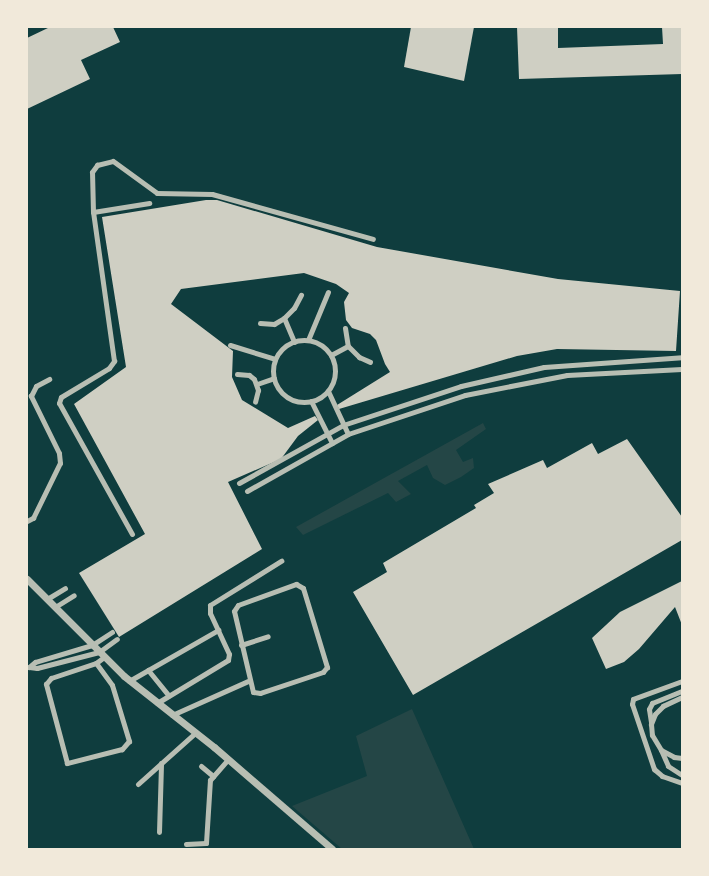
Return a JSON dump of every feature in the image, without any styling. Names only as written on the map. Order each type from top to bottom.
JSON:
[{"type":"street","points":[[132,534],[59,403],[61,397],[109,368],[114,361],[93,212],[92,172],[97,165],[112,161],[157,192],[212,194],[373,239]]},
{"type":"street","points":[[93,212],[149,203]]},
{"type":"street","points":[[308,340],[328,292]]},
{"type":"street","points":[[260,323],[274,324],[284,318],[294,308],[300,295]]},
{"type":"street","points":[[284,318],[294,342]]},
{"type":"street","points":[[345,328],[348,346],[359,357],[370,362]]},
{"type":"street","points":[[308,340],[325,348],[331,355],[335,374],[328,391],[311,401],[289,398],[278,388],[274,378],[275,359],[282,349],[294,342],[308,340]]},
{"type":"street","points":[[230,345],[275,359]]},
{"type":"street","points":[[331,355],[348,346]]},
{"type":"street","points":[[239,483],[343,425],[461,386],[566,365],[682,357]]},
{"type":"street","points":[[566,365],[567,375]]},
{"type":"street","points":[[247,491],[348,434],[465,395],[567,375],[682,369]]},
{"type":"street","points":[[237,374],[249,375],[257,384],[258,397],[255,402]]},
{"type":"street","points":[[257,384],[274,378]]},
{"type":"street","points":[[27,521],[33,518],[60,464],[59,453],[31,396],[36,387],[49,379]]},
{"type":"street","points":[[328,391],[348,434]]},
{"type":"street","points":[[311,401],[332,442]]},
{"type":"street","points":[[157,703],[228,660],[229,654],[210,605],[281,561]]},
{"type":"street","points":[[27,579],[127,679],[228,759],[332,849]]},
{"type":"street","points":[[300,584],[327,667],[322,672],[260,693],[253,692],[248,681],[241,645],[236,607],[300,584]]},
{"type":"street","points":[[47,599],[66,588]]},
{"type":"street","points":[[55,607],[74,595]]},
{"type":"street","points":[[112,685],[148,670],[218,630]]},
{"type":"street","points":[[28,667],[35,662],[92,645],[112,632]]},
{"type":"street","points":[[241,645],[268,636]]},
{"type":"street","points":[[96,663],[112,685],[128,736],[126,746],[67,763],[46,684],[51,678],[96,663],[101,654],[117,639]]},
{"type":"street","points":[[28,667],[37,668],[101,654]]},
{"type":"street","points":[[148,670],[169,696]]},
{"type":"street","points":[[172,715],[248,681]]},
{"type":"street","points":[[682,681],[633,699],[632,704],[654,768],[662,776],[682,783]]},
{"type":"street","points":[[682,691],[649,706],[652,735],[668,766],[682,775]]},
{"type":"street","points":[[651,724],[655,714],[663,706],[682,697]]},
{"type":"street","points":[[138,784],[195,733]]},
{"type":"street","points":[[661,750],[674,757],[682,758]]},
{"type":"street","points":[[186,844],[206,843],[210,785],[213,776],[228,759]]},
{"type":"street","points":[[159,832],[161,763]]},
{"type":"street","points":[[201,766],[213,776]]},
{"type":"shaded area","points":[[483,423],[486,429],[456,450],[463,462],[473,458],[474,468],[461,477],[445,485],[433,478],[427,465],[398,481],[411,494],[396,502],[388,493],[303,535],[296,527]]},
{"type":"shaded area","points":[[412,709],[474,849],[342,849],[292,806],[367,776],[356,736]]},
{"type":"building","points":[[50,27],[113,27],[120,42],[81,60],[90,79],[27,109],[27,38]]},
{"type":"building","points":[[411,27],[474,27],[464,81],[404,67]]},
{"type":"building","points":[[517,27],[558,27],[558,48],[663,44],[662,27],[682,27],[682,74],[519,79]]},
{"type":"building","points":[[217,200],[377,247],[558,279],[680,291],[676,351],[557,349],[517,356],[339,409],[337,405],[390,372],[376,340],[370,334],[352,328],[346,320],[344,302],[349,293],[336,284],[304,273],[181,289],[171,304],[233,351],[232,377],[242,400],[288,428],[315,416],[318,420],[298,436],[281,459],[228,482],[262,549],[119,637],[79,573],[145,534],[74,404],[126,367],[102,217]]},
{"type":"building","points":[[627,439],[682,517],[682,540],[413,695],[353,592],[387,572],[383,563],[476,508],[474,505],[494,493],[488,484],[543,460],[547,468],[592,443],[598,454]]},
{"type":"building","points":[[682,581],[682,625],[675,607],[639,649],[624,662],[606,669],[592,638],[620,612]]}]
